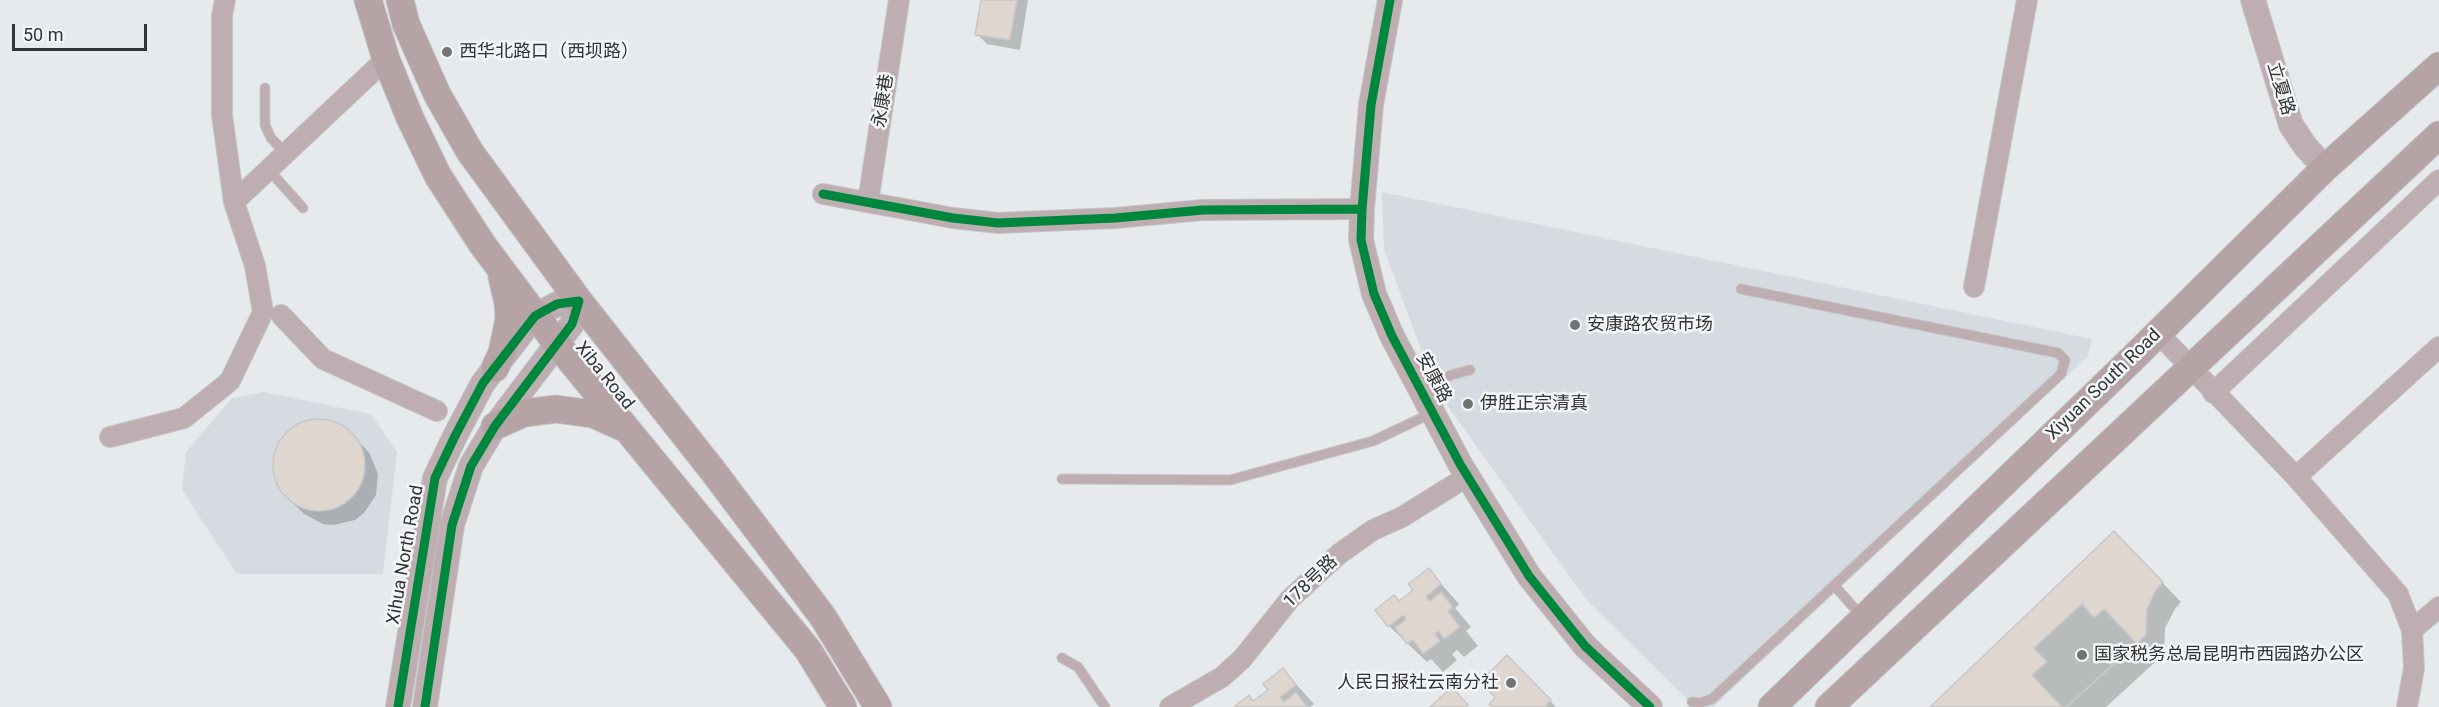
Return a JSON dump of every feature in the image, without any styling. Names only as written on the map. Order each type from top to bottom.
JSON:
[{"type":"main road","name":"Xiba Road","points":[[368,0],[386,58],[410,118],[438,176],[492,257],[557,344],[808,650],[843,707]]},
{"type":"main road","name":"Xiba Road","points":[[400,0],[406,24],[437,94],[470,152],[579,301],[713,471],[823,617],[878,707]]},
{"type":"main road","name":"Xiyuan South Road","points":[[1772,707],[2325,168],[2439,66]]},
{"type":"main road","points":[[1829,707],[2439,135]]},
{"type":"main road","points":[[492,257],[505,287],[508,311],[507,336],[495,368]]},
{"type":"main road","points":[[495,426],[525,413],[556,409],[593,414],[627,429]]},
{"type":"street","points":[[110,437],[184,417],[230,381],[263,312],[255,266],[234,202],[222,115],[222,16],[225,0]]},
{"type":"street","name":"永康巷","points":[[868,202],[899,0]]},
{"type":"street","name":"安康路","points":[[1390,0],[1371,105],[1362,209],[1361,240],[1374,294],[1392,336],[1433,413],[1468,476],[1529,576],[1585,646],[1650,707]]},
{"type":"street","points":[[1974,287],[2027,0]]},
{"type":"street","name":"立夏路","points":[[2253,0],[2291,125],[2305,146],[2325,168]]},
{"type":"street","points":[[234,202],[386,58]]},
{"type":"street","points":[[2213,393],[2439,180]]},
{"type":"street","points":[[823,194],[953,218],[998,223],[1115,218],[1203,210],[1362,209]]},
{"type":"street","points":[[425,707],[452,525],[471,466],[495,426],[572,324],[579,301]]},
{"type":"street","name":"Xihua North Road","points":[[398,707],[435,478],[483,383],[535,316],[557,304],[579,301]]},
{"type":"street","points":[[281,315],[323,359],[437,411]]},
{"type":"street","points":[[2158,333],[2213,393],[2296,477],[2398,594],[2412,630],[2414,668],[2407,707]]},
{"type":"street","points":[[2296,477],[2439,347]]},
{"type":"street","name":"178号路","points":[[1170,707],[1222,677],[1242,659],[1290,599],[1339,554],[1373,530],[1402,517],[1468,476]]},
{"type":"street","points":[[2412,630],[2439,607]]},
{"type":"lane","points":[[265,88],[265,124],[271,138],[286,154]]},
{"type":"lane","points":[[268,169],[303,208]]},
{"type":"lane","points":[[1692,702],[1700,703],[1713,699],[2061,374],[2065,360],[2058,353],[2036,348],[1742,289]]},
{"type":"lane","points":[[1421,391],[1451,375],[1470,370]]},
{"type":"lane","points":[[1062,479],[1230,480],[1373,441],[1433,413]]},
{"type":"lane","points":[[1834,585],[1863,618]]},
{"type":"lane","points":[[1062,658],[1078,667],[1105,707]]},
{"type":"shaded area","points":[[1382,192],[2092,339],[2088,356],[1713,707],[1695,707],[1585,598],[1436,390],[1384,249]]},
{"type":"shaded area","points":[[264,392],[371,414],[397,452],[383,574],[237,574],[182,490],[186,452],[232,398]]},
{"type":"building","points":[[981,0],[1017,0],[1010,40],[975,35]]},
{"type":"building","points":[[319,419],[337,422],[352,432],[362,447],[365,465],[362,483],[352,498],[337,508],[319,511],[301,508],[286,498],[276,483],[273,465],[276,447],[286,432],[301,422]]},
{"type":"building","points":[[2114,531],[2163,582],[2156,590],[2147,609],[2146,635],[2067,707],[1930,707]]},
{"type":"building","points":[[1429,568],[1441,584],[1426,597],[1430,601],[1441,592],[1453,607],[1448,611],[1460,627],[1444,639],[1438,631],[1435,634],[1440,641],[1423,654],[1413,640],[1407,644],[1395,628],[1406,619],[1403,615],[1388,627],[1375,610],[1394,595],[1399,601],[1413,590],[1408,584]]},
{"type":"building","name":"国家税务总局昆明市西园路办公区","points":[[2082,604],[2094,618],[2104,609],[2136,643],[2066,707],[2062,707],[2032,675],[2047,662],[2034,648]]},
{"type":"building","name":"人民日报社云南分社","points":[[1507,655],[1551,700],[1545,707],[1492,707],[1489,704],[1495,698],[1489,691],[1492,688],[1483,679]]},
{"type":"building","points":[[1283,668],[1296,685],[1280,697],[1284,702],[1296,692],[1307,707],[1234,707],[1249,695],[1253,701],[1268,690],[1263,684]]},
{"type":"building","points":[[1452,687],[1468,705],[1466,707],[1430,707]]},
{"type":"cycle path","points":[[1390,0],[1371,105],[1362,209],[1361,240],[1374,294],[1392,336],[1460,464],[1529,576],[1585,646],[1650,707]]},
{"type":"cycle path","points":[[823,194],[953,218],[998,223],[1115,218],[1203,210],[1362,209]]},
{"type":"cycle path","points":[[398,707],[435,478],[483,383],[535,316],[557,304],[579,301],[572,324],[495,426],[471,466],[452,525],[425,707]]},
{"type":"place","name":"西华北路口（西坝路）","points":[[447,52]]},
{"type":"place","name":"安康路农贸市场","points":[[1575,325]]},
{"type":"place","name":"伊胜正宗清真","points":[[1468,404]]},
{"type":"place","name":"国家税务总局昆明市西园路办公区","points":[[2082,655]]},
{"type":"place","name":"人民日报社云南分社","points":[[1511,683]]}]
